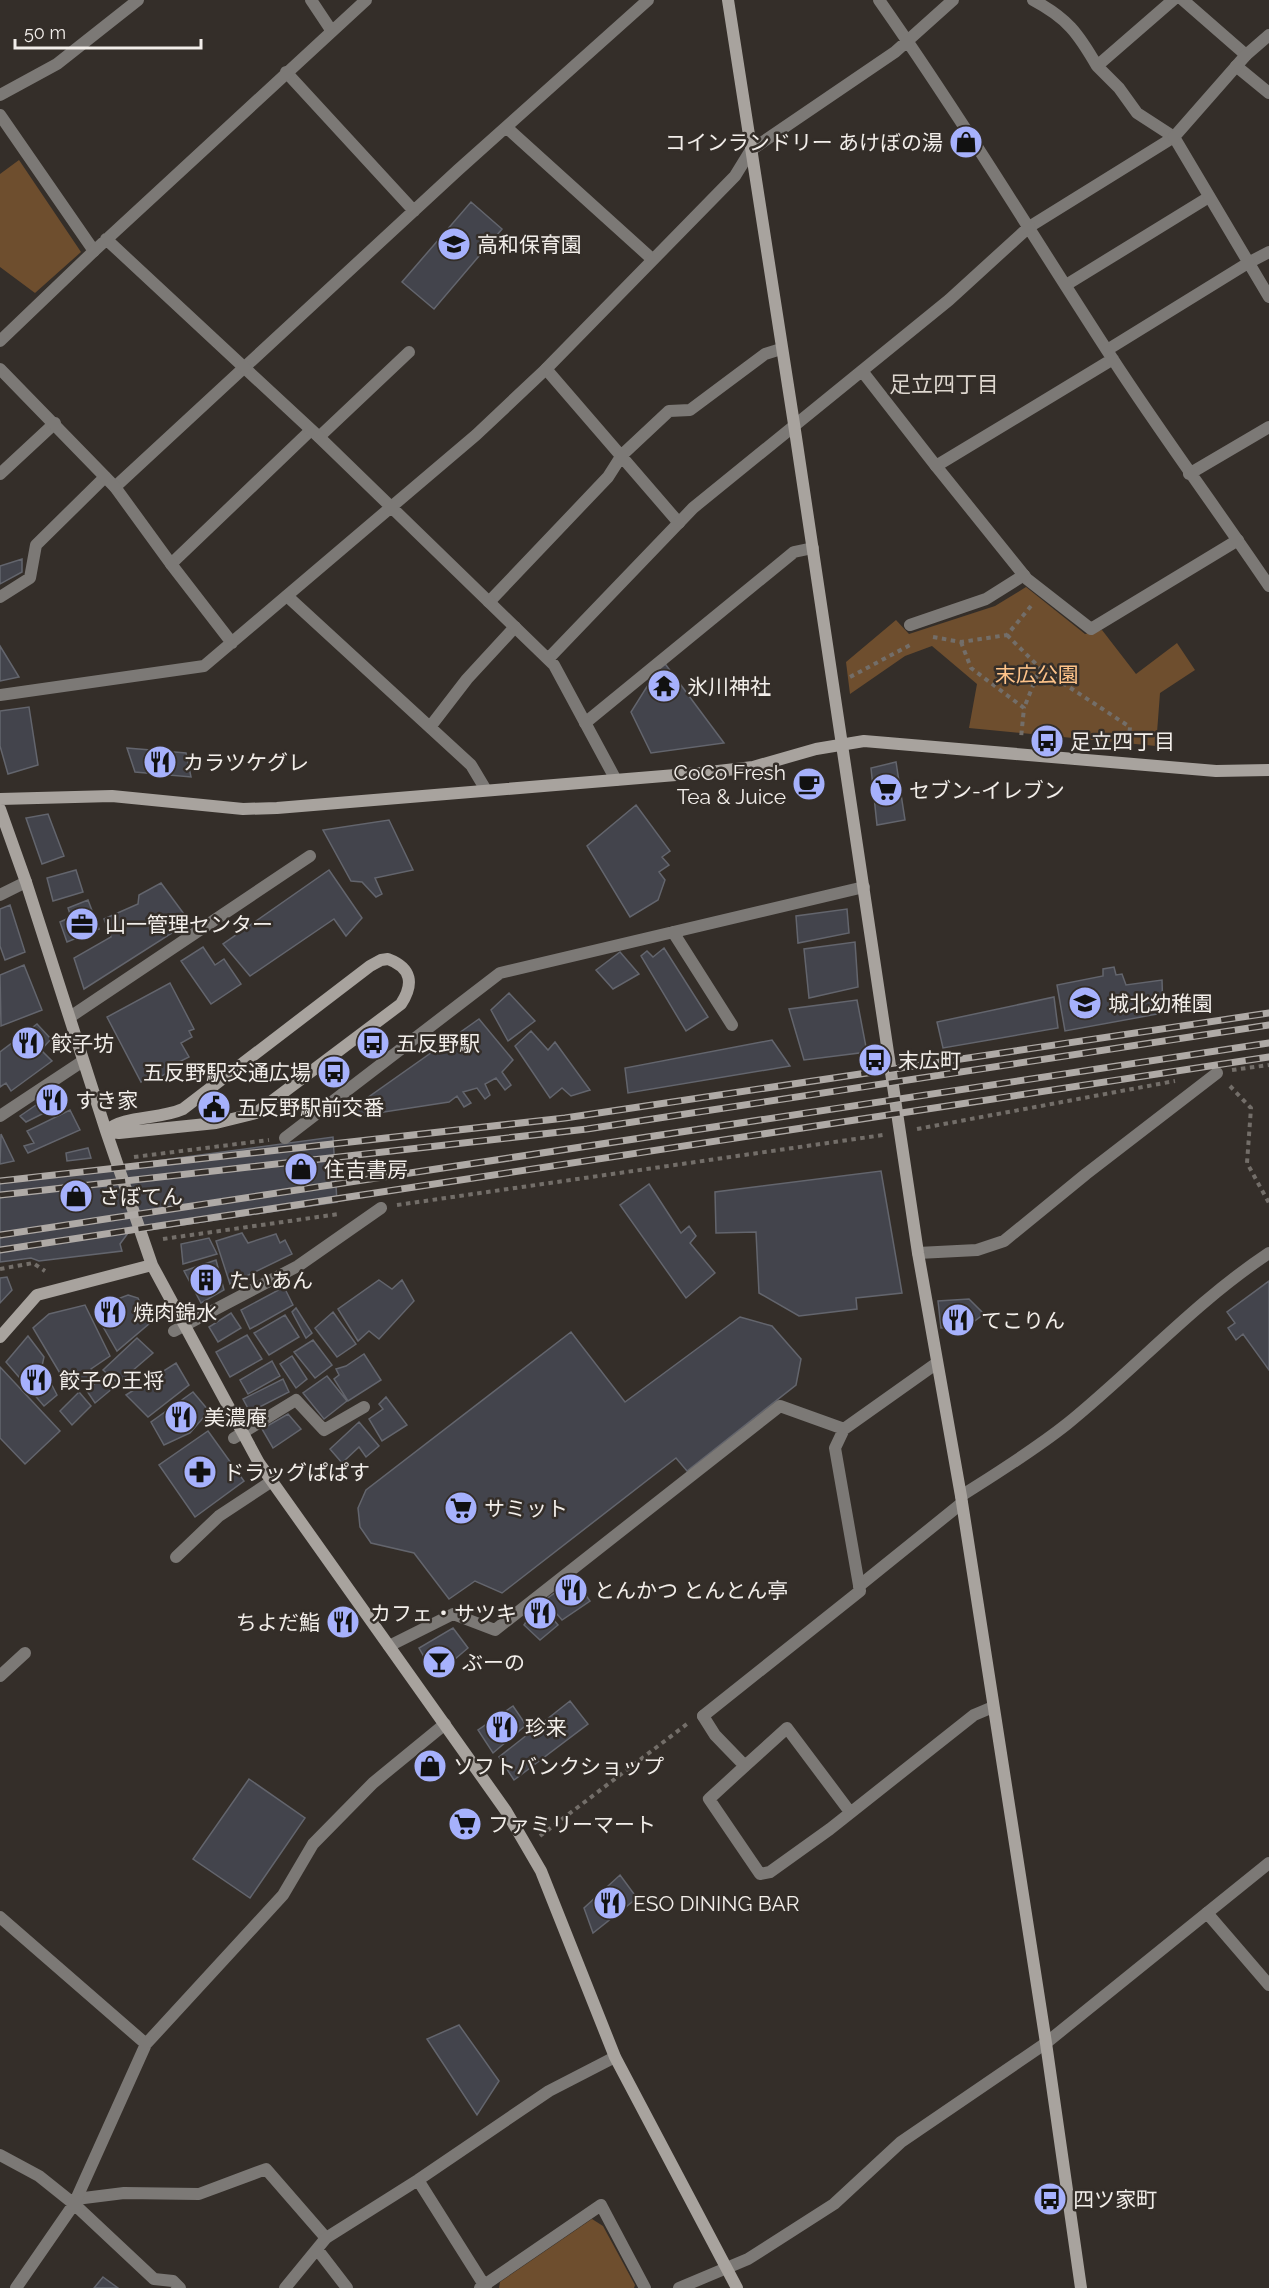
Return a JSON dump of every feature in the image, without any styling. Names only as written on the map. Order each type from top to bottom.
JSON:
[{"type":"street","points":[[0,95],[57,64],[138,0]]},
{"type":"street","points":[[311,0],[331,30]]},
{"type":"street","points":[[0,341],[106,239],[366,0]]},
{"type":"street","points":[[115,487],[243,367],[648,0]]},
{"type":"street","points":[[728,0],[843,744],[918,1253],[962,1500],[1046,2043],[1081,2288]]},
{"type":"street","points":[[879,0],[908,40],[1189,474],[1269,586]]},
{"type":"street","points":[[0,695],[204,666],[476,435],[546,369],[735,176],[751,150],[895,52],[953,0]]},
{"type":"street","points":[[1097,66],[1173,0]]},
{"type":"street","points":[[1183,0],[1246,55]]},
{"type":"street","points":[[1040,1],[1078,34],[1097,66],[1119,88],[1137,113],[1174,137],[1269,297]]},
{"type":"street","points":[[548,659],[693,508],[949,300],[1029,227],[1174,137],[1246,55],[1269,34]]},
{"type":"street","points":[[1236,66],[1269,93]]},
{"type":"street","points":[[286,72],[414,211]]},
{"type":"street","points":[[0,115],[94,251]]},
{"type":"street","points":[[506,127],[652,259]]},
{"type":"street","points":[[1066,285],[1209,197]]},
{"type":"street","points":[[106,239],[315,434],[554,665],[616,780]]},
{"type":"street","points":[[936,466],[1248,263],[1269,252]]},
{"type":"street","points":[[489,602],[608,477],[622,455],[669,411],[690,410],[765,354],[781,350]]},
{"type":"street","points":[[171,564],[409,352]]},
{"type":"street","points":[[0,369],[115,487],[232,643]]},
{"type":"street","points":[[546,369],[679,522]]},
{"type":"street","points":[[862,371],[1024,575],[1091,629],[1238,540]]},
{"type":"street","points":[[0,474],[55,423]]},
{"type":"street","points":[[1189,474],[1269,428]]},
{"type":"street","points":[[0,597],[30,578],[36,545],[105,477]]},
{"type":"street","points":[[585,723],[794,552],[813,548]]},
{"type":"street","points":[[910,625],[986,599],[1024,575]]},
{"type":"street","points":[[287,596],[471,765],[486,790]]},
{"type":"street","points":[[430,727],[467,679],[515,627]]},
{"type":"street","points":[[0,799],[112,796],[243,808],[277,808],[753,767],[843,744],[864,741],[1216,771],[1269,770]]},
{"type":"street","points":[[0,809],[144,1242],[179,1328],[238,1435],[446,1724],[526,1844],[541,1871],[615,2056],[737,2288]]},
{"type":"street","points":[[70,1017],[310,856]]},
{"type":"street","points":[[0,895],[26,882]]},
{"type":"street","points":[[285,1138],[500,973],[864,887]]},
{"type":"street","points":[[673,932],[732,1025]]},
{"type":"street","points":[[388,959],[399,963],[407,974],[410,983],[408,993],[401,1004],[256,1113],[216,1123],[119,1133],[106,1131],[114,1123],[161,1117],[183,1109],[381,960],[388,959]]},
{"type":"street","points":[[0,1116],[83,1061]]},
{"type":"street","points":[[918,1253],[977,1250],[1004,1241],[1086,1174],[1217,1073]]},
{"type":"street","points":[[179,1328],[298,1266],[381,1208]]},
{"type":"street","points":[[859,1586],[962,1500],[1068,1423],[1233,1277],[1269,1253]]},
{"type":"street","points":[[0,1337],[37,1295],[152,1265]]},
{"type":"street","points":[[745,1766],[715,1736],[703,1716],[860,1591],[835,1448],[844,1430],[937,1363]]},
{"type":"street","points":[[238,1435],[296,1400],[324,1430],[364,1407]]},
{"type":"street","points":[[389,1646],[453,1614],[495,1630],[780,1406],[844,1430]]},
{"type":"street","points":[[176,1557],[219,1516],[272,1481]]},
{"type":"street","points":[[0,1676],[26,1653]]},
{"type":"street","points":[[850,1812],[787,1728],[709,1799],[760,1874],[770,1872],[830,1829],[974,1715],[993,1707]]},
{"type":"street","points":[[16,2288],[75,2201],[146,2044],[283,1895],[313,1844],[373,1783],[446,1724]]},
{"type":"street","points":[[679,2288],[748,2259],[834,2204],[901,2142],[1046,2043],[1269,1863]]},
{"type":"street","points":[[1207,1914],[1269,1985]]},
{"type":"street","points":[[0,1917],[146,2044]]},
{"type":"street","points":[[285,2288],[326,2238],[418,2180],[549,2091],[615,2056]]},
{"type":"street","points":[[0,2155],[39,2176],[75,2201],[154,2279],[173,2281],[180,2288]]},
{"type":"street","points":[[75,2201],[124,2193],[199,2194],[266,2169],[326,2238]]},
{"type":"street","points":[[418,2180],[483,2287],[601,2205],[645,2288]]},
{"type":"street","points":[[317,2249],[347,2288]]},
{"type":"path","points":[[932,637],[961,642],[1007,635],[1043,592]]},
{"type":"path","points":[[1007,635],[1040,668],[1130,727],[1127,749]]},
{"type":"path","points":[[845,680],[904,647],[922,640]]},
{"type":"path","points":[[961,642],[971,668],[1024,708]]},
{"type":"path","points":[[1021,738],[1024,708],[1040,668]]},
{"type":"path","points":[[1217,1073],[1269,1065]]},
{"type":"path","points":[[1217,1073],[1251,1108],[1247,1163],[1269,1203]]},
{"type":"path","points":[[381,1208],[900,1132],[1181,1079]]},
{"type":"path","points":[[133,1157],[285,1138]]},
{"type":"path","points":[[144,1242],[349,1212]]},
{"type":"path","points":[[0,1269],[33,1263],[45,1271]]},
{"type":"path","points":[[526,1844],[549,1830],[667,1741],[692,1719],[703,1716]]},
{"type":"green space","points":[[19,160],[81,252],[35,293],[0,267],[0,174]]},
{"type":"green space","name":"末広公園","points":[[1026,587],[1085,634],[1102,630],[1136,674],[1177,643],[1195,670],[1160,693],[1156,746],[969,728],[977,684],[932,646],[905,656],[850,694],[846,662],[896,620],[909,634],[995,606]]},
{"type":"green space","points":[[592,2219],[603,2226],[635,2285],[634,2288],[499,2288],[500,2282]]},
{"type":"building","points":[[471,202],[502,229],[434,309],[402,282]]},
{"type":"building","points":[[22,559],[22,572],[0,584],[0,566]]},
{"type":"building","points":[[0,646],[19,677],[0,681]]},
{"type":"building","name":"氷川神社","points":[[663,661],[724,743],[651,753],[631,712]]},
{"type":"building","points":[[29,707],[38,765],[8,774],[0,746],[0,711]]},
{"type":"building","name":"カラツケグレ","points":[[127,748],[186,753],[191,777],[135,772]]},
{"type":"building","points":[[896,762],[905,820],[877,825],[871,768]]},
{"type":"building","points":[[636,805],[670,851],[662,857],[669,865],[659,872],[665,880],[658,900],[630,917],[587,846]]},
{"type":"building","points":[[48,814],[64,856],[42,864],[26,818]]},
{"type":"building","points":[[389,820],[413,870],[375,878],[382,894],[376,897],[362,882],[351,881],[323,830]]},
{"type":"building","points":[[76,870],[83,892],[53,901],[47,878]]},
{"type":"building","points":[[329,870],[362,918],[346,936],[334,919],[250,976],[223,944]]},
{"type":"building","points":[[161,883],[184,914],[168,923],[172,933],[84,989],[74,958],[111,937],[104,919],[138,904],[139,895]]},
{"type":"building","points":[[88,900],[99,929],[67,942],[60,922],[71,917],[68,908]]},
{"type":"building","points":[[10,905],[25,952],[5,960],[0,946],[0,909]]},
{"type":"building","points":[[847,909],[849,933],[798,943],[796,916]]},
{"type":"building","points":[[855,942],[858,987],[809,998],[804,949]]},
{"type":"building","points":[[203,947],[215,965],[224,959],[241,984],[211,1004],[181,961]]},
{"type":"building","points":[[664,948],[708,1017],[686,1031],[641,956],[647,951],[653,957]]},
{"type":"building","points":[[620,952],[639,974],[613,989],[596,970]]},
{"type":"building","points":[[24,965],[42,1010],[1,1026],[0,975]]},
{"type":"building","points":[[1114,967],[1116,975],[1122,974],[1126,985],[1162,980],[1163,1013],[1065,1031],[1057,985],[1103,976],[1103,969]]},
{"type":"building","points":[[170,983],[194,1029],[189,1031],[192,1037],[181,1043],[189,1057],[175,1064],[177,1067],[162,1076],[160,1072],[141,1082],[107,1017]]},
{"type":"building","points":[[509,993],[535,1021],[508,1041],[491,1010]]},
{"type":"building","points":[[1054,997],[1058,1028],[943,1048],[937,1022]]},
{"type":"building","points":[[857,1000],[867,1052],[804,1060],[789,1009]]},
{"type":"building","points":[[479,1019],[513,1060],[502,1072],[511,1085],[505,1090],[496,1078],[485,1084],[490,1095],[485,1099],[477,1088],[463,1092],[471,1103],[464,1107],[457,1096],[449,1102],[358,1116],[353,1108]]},
{"type":"building","points":[[37,1024],[51,1039],[41,1050],[52,1061],[11,1091],[6,1083],[0,1087],[0,1052]]},
{"type":"building","points":[[531,1031],[548,1050],[555,1042],[590,1090],[571,1096],[562,1088],[550,1098],[515,1046]]},
{"type":"building","points":[[772,1040],[790,1066],[628,1093],[625,1068]]},
{"type":"building","points":[[58,1090],[62,1104],[26,1122],[20,1116]]},
{"type":"building","points":[[70,1110],[80,1130],[28,1153],[24,1146],[34,1143],[27,1131]]},
{"type":"building","points":[[1,1134],[14,1161],[0,1164]]},
{"type":"building","points":[[333,1137],[337,1202],[128,1233],[120,1244],[122,1251],[39,1261],[31,1258],[0,1262],[0,1182]]},
{"type":"building","points":[[88,1148],[91,1158],[67,1161],[66,1153]]},
{"type":"building","points":[[881,1171],[902,1293],[856,1298],[857,1309],[799,1316],[759,1293],[756,1232],[716,1233],[715,1192]]},
{"type":"building","points":[[649,1184],[681,1233],[689,1226],[696,1236],[690,1243],[715,1273],[686,1298],[620,1205]]},
{"type":"building","points":[[242,1233],[248,1243],[276,1234],[280,1243],[285,1240],[292,1254],[230,1284],[216,1241]]},
{"type":"building","points":[[209,1238],[217,1254],[183,1264],[181,1244]]},
{"type":"building","name":"たいあん","points":[[216,1260],[224,1290],[201,1303],[184,1271]]},
{"type":"building","points":[[7,1277],[12,1290],[0,1303],[0,1278]]},
{"type":"building","points":[[379,1280],[392,1289],[402,1280],[414,1301],[379,1339],[369,1331],[358,1341],[338,1309]]},
{"type":"building","points":[[1269,1281],[1269,1370],[1243,1334],[1236,1340],[1228,1328],[1235,1323],[1227,1312]]},
{"type":"building","points":[[284,1287],[293,1305],[250,1329],[241,1310]]},
{"type":"building","points":[[128,1295],[138,1298],[150,1323],[117,1351],[102,1325],[107,1321],[96,1307]]},
{"type":"building","name":"てこりん","points":[[969,1299],[984,1314],[968,1326],[941,1328],[938,1301]]},
{"type":"building","points":[[85,1305],[110,1356],[91,1369],[96,1377],[83,1383],[76,1376],[64,1380],[33,1328],[49,1314]]},
{"type":"building","points":[[296,1308],[312,1333],[306,1338],[292,1312]]},
{"type":"building","points":[[333,1312],[356,1344],[337,1357],[315,1328]]},
{"type":"building","points":[[231,1313],[241,1328],[218,1342],[209,1327]]},
{"type":"building","points":[[285,1315],[299,1337],[269,1355],[254,1333]]},
{"type":"building","points":[[740,1317],[772,1326],[801,1359],[796,1385],[687,1471],[676,1458],[502,1593],[475,1581],[449,1599],[414,1553],[371,1543],[360,1527],[358,1508],[366,1490],[571,1332],[625,1402]]},
{"type":"building","points":[[247,1335],[262,1359],[230,1377],[216,1352]]},
{"type":"building","name":"餃子の王将","points":[[28,1336],[44,1357],[42,1366],[57,1395],[44,1406],[6,1362]]},
{"type":"building","points":[[137,1338],[153,1353],[118,1383],[103,1370]]},
{"type":"building","points":[[313,1340],[332,1365],[315,1378],[294,1352]]},
{"type":"building","points":[[364,1354],[381,1380],[348,1401],[334,1379],[339,1375],[336,1369],[346,1366]]},
{"type":"building","points":[[292,1356],[307,1379],[296,1388],[280,1364]]},
{"type":"building","points":[[272,1361],[280,1376],[248,1394],[240,1380]]},
{"type":"building","points":[[176,1363],[189,1385],[148,1417],[126,1395]]},
{"type":"building","points":[[0,1367],[60,1431],[25,1464],[0,1438]]},
{"type":"building","points":[[103,1376],[113,1388],[95,1403],[87,1391]]},
{"type":"building","points":[[327,1376],[347,1401],[324,1419],[303,1393]]},
{"type":"building","points":[[283,1379],[289,1392],[250,1412],[243,1399]]},
{"type":"building","points":[[79,1392],[91,1406],[72,1425],[60,1411]]},
{"type":"building","name":"美濃庵","points":[[193,1392],[209,1411],[190,1433],[164,1445],[151,1422]]},
{"type":"building","points":[[386,1397],[407,1425],[382,1441],[369,1419],[383,1409],[379,1404]]},
{"type":"building","points":[[288,1414],[301,1429],[273,1448],[262,1429]]},
{"type":"building","points":[[359,1422],[379,1446],[366,1457],[359,1447],[342,1463],[330,1449]]},
{"type":"building","points":[[208,1431],[244,1481],[195,1517],[159,1465]]},
{"type":"building","name":"とんかつ とんとん亭","points":[[574,1579],[590,1601],[562,1620],[545,1600]]},
{"type":"building","name":"カフェ・サツキ","points":[[539,1602],[558,1625],[540,1640],[524,1625]]},
{"type":"building","name":"ちよだ鮨","points":[[342,1610],[355,1627],[344,1636],[330,1618]]},
{"type":"building","name":"ぶーの","points":[[453,1628],[468,1648],[435,1676],[419,1648]]},
{"type":"building","points":[[570,1701],[588,1724],[514,1780],[499,1757]]},
{"type":"building","name":"珍来","points":[[513,1706],[526,1725],[493,1753],[478,1730]]},
{"type":"building","points":[[249,1779],[305,1818],[250,1898],[193,1859]]},
{"type":"building","name":"ESO DINING BAR","points":[[620,1875],[637,1898],[593,1933],[584,1908]]},
{"type":"building","points":[[459,2025],[499,2081],[477,2115],[427,2039]]},
{"type":"building","points":[[103,2277],[118,2288],[94,2288]]},
{"type":"railway","points":[[0,1181],[565,1118],[1269,1013]]},
{"type":"railway","points":[[0,1195],[587,1129],[1269,1025]]},
{"type":"railway","points":[[0,1235],[1269,1043]]},
{"type":"railway","points":[[0,1250],[1269,1057]]},
{"type":"place","name":"コインランドリー あけぼの湯","points":[[966,142]]},
{"type":"place","name":"高和保育園","points":[[454,244]]},
{"type":"place","name":"氷川神社","points":[[664,686]]},
{"type":"place","name":"足立四丁目","points":[[1047,741]]},
{"type":"place","name":"カラツケグレ","points":[[160,762]]},
{"type":"place","name":"CoCo Fresh Tea & Juice","points":[[809,784]]},
{"type":"place","name":"セブン-イレブン","points":[[886,790]]},
{"type":"place","name":"山一管理センター","points":[[82,924]]},
{"type":"place","name":"城北幼稚園","points":[[1085,1003]]},
{"type":"place","name":"餃子坊","points":[[28,1043]]},
{"type":"place","name":"五反野駅","points":[[373,1043]]},
{"type":"place","name":"末広町","points":[[875,1060]]},
{"type":"place","name":"五反野駅交通広場","points":[[334,1072]]},
{"type":"place","name":"すき家","points":[[52,1100]]},
{"type":"place","name":"五反野駅前交番","points":[[214,1107]]},
{"type":"place","name":"住吉書房","points":[[301,1169]]},
{"type":"place","name":"さぼてん","points":[[76,1196]]},
{"type":"place","name":"たいあん","points":[[206,1280]]},
{"type":"place","name":"焼肉錦水","points":[[110,1312]]},
{"type":"place","name":"てこりん","points":[[958,1320]]},
{"type":"place","name":"餃子の王将","points":[[36,1380]]},
{"type":"place","name":"美濃庵","points":[[181,1417]]},
{"type":"place","name":"ドラッグぱぱす","points":[[200,1472]]},
{"type":"place","name":"サミット","points":[[461,1508]]},
{"type":"place","name":"とんかつ とんとん亭","points":[[571,1590]]},
{"type":"place","name":"カフェ・サツキ","points":[[540,1613]]},
{"type":"place","name":"ちよだ鮨","points":[[343,1622]]},
{"type":"place","name":"ぶーの","points":[[439,1662]]},
{"type":"place","name":"珍来","points":[[502,1727]]},
{"type":"place","name":"ソフトバンクショップ","points":[[430,1766]]},
{"type":"place","name":"ファミリーマート","points":[[465,1824]]},
{"type":"place","name":"ESO DINING BAR","points":[[610,1903]]},
{"type":"place","name":"四ツ家町","points":[[1050,2199]]},
{"type":"district","name":"足立四丁目","points":[[944,384]]}]
